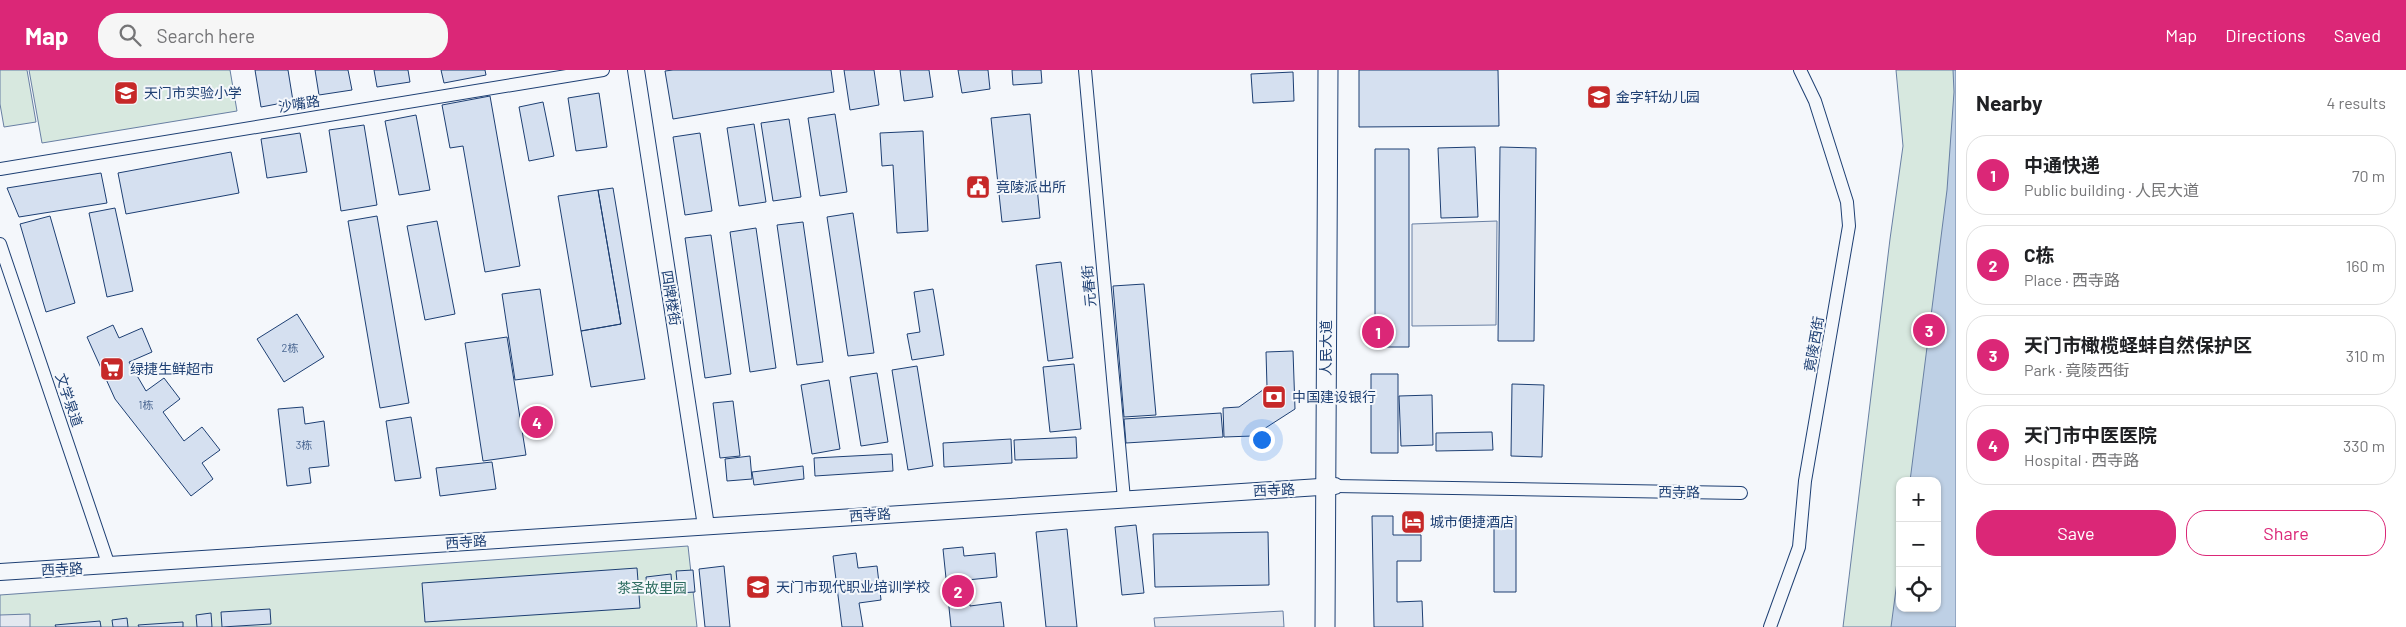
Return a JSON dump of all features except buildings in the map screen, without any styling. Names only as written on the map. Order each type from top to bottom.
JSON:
[{"type":"main road","name":"人民大道","points":[[1328,70],[1330,487],[1335,627]]},
{"type":"main road","name":"人民大道","points":[[1325,627],[1330,487],[1337,70]]},
{"type":"street","name":"沙嘴路","points":[[0,169],[603,70]]},
{"type":"street","name":"四牌楼街","points":[[636,70],[706,526]]},
{"type":"street","name":"元春街","points":[[1085,70],[1124,499]]},
{"type":"street","name":"竟陵西街","points":[[1770,627],[1800,540],[1805,481],[1849,226],[1847,202],[1815,101],[1800,70]]},
{"type":"street","name":"文学泉道","points":[[0,244],[109,566]]},
{"type":"street","name":"西寺路","points":[[0,572],[1330,487],[1741,493]]},
{"type":"green space","points":[[0,70],[27,70],[36,122],[4,127],[0,104]]},
{"type":"green space","name":"天门市实验小学","points":[[29,70],[230,70],[237,111],[42,143]]},
{"type":"green space","points":[[1896,70],[1956,70],[1956,627],[1843,627],[1903,146]]},
{"type":"green space","name":"茶圣故里园","points":[[688,546],[697,627],[0,627],[0,595]]},
{"type":"shaded area","points":[[1497,221],[1496,325],[1412,326],[1412,224]]},
{"type":"shaded area","points":[[1283,611],[1284,627],[1155,627],[1154,618]]},
{"type":"shaded area","points":[[30,614],[30,627],[0,627],[0,615]]},
{"type":"water","points":[[1953,70],[1956,70],[1956,627],[1891,627],[1896,589],[1896,612],[1941,612],[1941,477],[1911,477],[1947,190],[1954,92]]},
{"type":"place","name":"天门市实验小学","points":[[126,93]]},
{"type":"place","name":"金字轩幼儿园","points":[[1599,97]]},
{"type":"place","name":"竟陵派出所","points":[[978,187]]},
{"type":"place","name":"天门市橄榄蛏蚌自然保护区","points":[[1929,330]]},
{"type":"place","name":"中通快递","points":[[1378,332]]},
{"type":"place","name":"绿捷生鲜超市","points":[[112,369]]},
{"type":"place","name":"中国建设银行","points":[[1274,397]]},
{"type":"place","name":"天门市中医医院","points":[[537,422]]},
{"type":"place","name":"城市便捷酒店","points":[[1413,522]]},
{"type":"place","name":"天门市现代职业培训学校","points":[[758,587]]},
{"type":"place","name":"C栋","points":[[958,591]]}]
